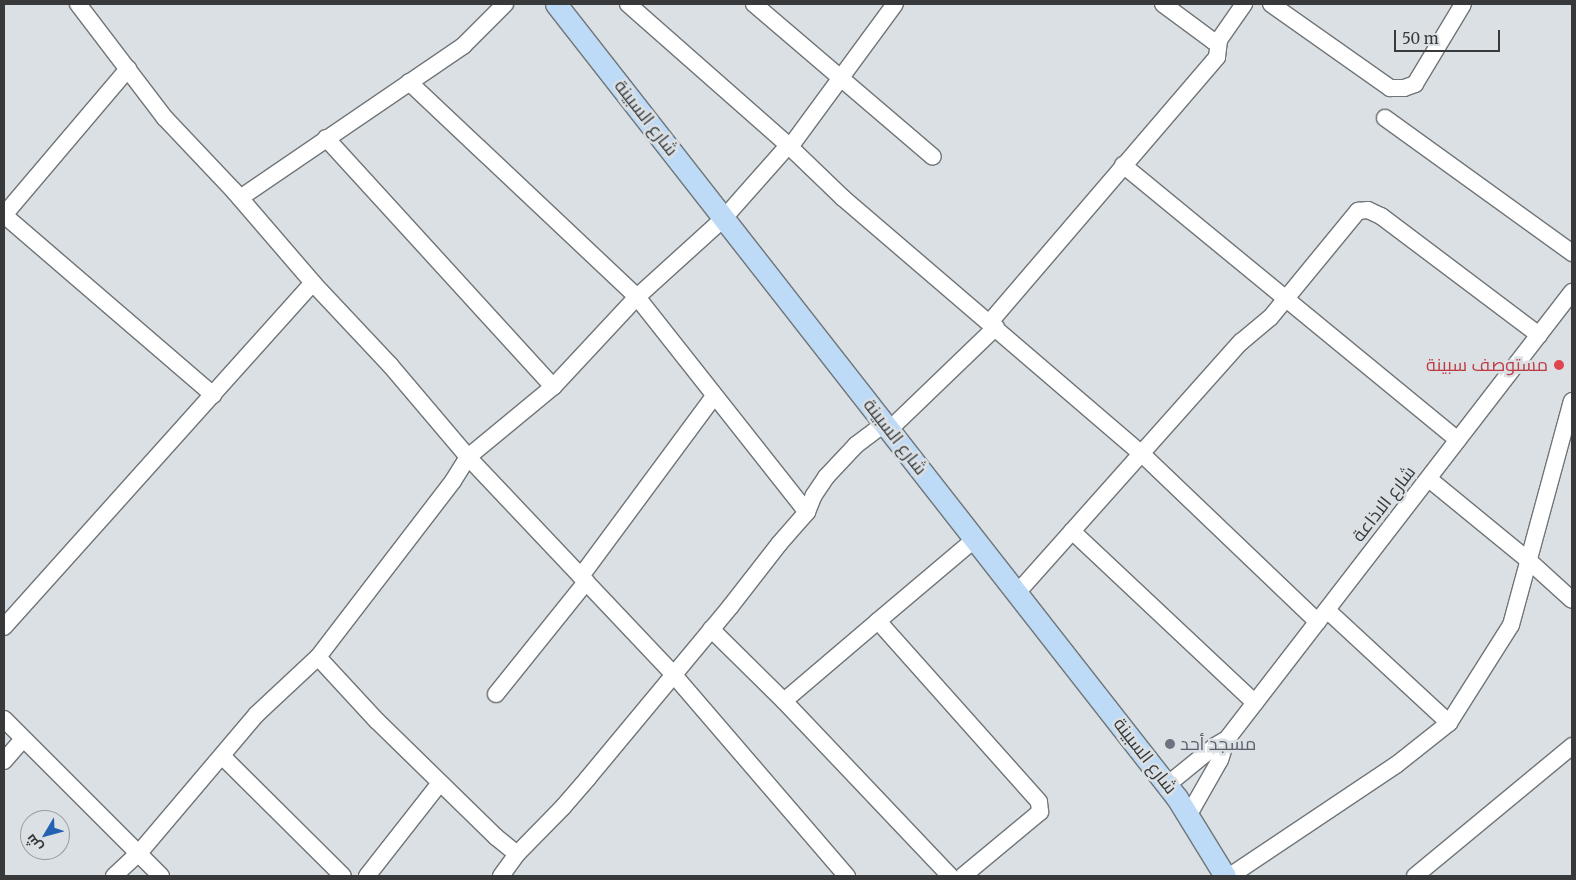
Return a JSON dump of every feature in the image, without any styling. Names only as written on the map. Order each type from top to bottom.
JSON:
[{"type":"main road","name":"شارع السبينة","points":[[556,4],[1167,786],[1225,876]]},
{"type":"street","points":[[78,4],[165,118],[240,198],[313,283],[390,365],[468,457],[673,674],[847,876]]},
{"type":"street","points":[[240,198],[464,45],[505,4]]},
{"type":"street","points":[[628,4],[790,147],[843,198],[993,324],[1323,616],[1449,723]]},
{"type":"street","points":[[754,4],[841,76],[933,157]]},
{"type":"street","points":[[114,876],[139,853],[257,714],[318,657],[453,481],[468,457],[553,387],[637,297],[724,218],[785,149],[790,147],[895,4]]},
{"type":"street","points":[[1163,4],[1213,42],[1219,40]]},
{"type":"street","points":[[501,876],[517,854],[563,807],[807,512],[814,495],[826,477],[856,445],[887,426],[993,324],[1123,165],[1217,57],[1219,40],[1244,4]]},
{"type":"street","points":[[1271,4],[1390,88],[1404,88],[1415,84],[1463,4]]},
{"type":"street","points":[[128,69],[4,215],[213,395]]},
{"type":"street","points":[[409,82],[637,297],[807,512]]},
{"type":"street","points":[[1385,118],[1572,253]]},
{"type":"street","points":[[326,138],[553,387]]},
{"type":"street","points":[[1123,165],[1458,440]]},
{"type":"street","points":[[1017,593],[1241,342],[1270,318],[1358,211],[1368,210],[1381,216],[1540,335]]},
{"type":"street","points":[[4,627],[313,283]]},
{"type":"street","name":"شارع الاذاعة","points":[[1188,816],[1220,760],[1227,740],[1572,292]]},
{"type":"street","points":[[496,694],[583,579],[714,396]]},
{"type":"street","points":[[1230,876],[1396,765],[1449,723],[1511,625],[1572,400]]},
{"type":"street","points":[[1428,479],[1528,560],[1572,600]]},
{"type":"street","points":[[1072,531],[1256,703]]},
{"type":"street","points":[[784,701],[975,539]]},
{"type":"street","points":[[878,621],[1039,802],[1040,812],[963,876]]},
{"type":"street","points":[[711,629],[784,701],[950,876]]},
{"type":"street","points":[[318,657],[377,721],[440,783],[517,854]]},
{"type":"street","points":[[4,719],[22,740],[161,876]]},
{"type":"street","points":[[4,761],[22,740]]},
{"type":"street","name":"شارع الاذاعة","points":[[1167,786],[1215,746],[1227,740]]},
{"type":"street","points":[[1415,876],[1572,746]]},
{"type":"street","points":[[222,756],[343,876]]},
{"type":"street","points":[[366,876],[440,783]]},
{"type":"place","name":"مستوصف سبينة","points":[[1559,365]]},
{"type":"place","name":"مسجد أحد","points":[[1170,744]]}]
